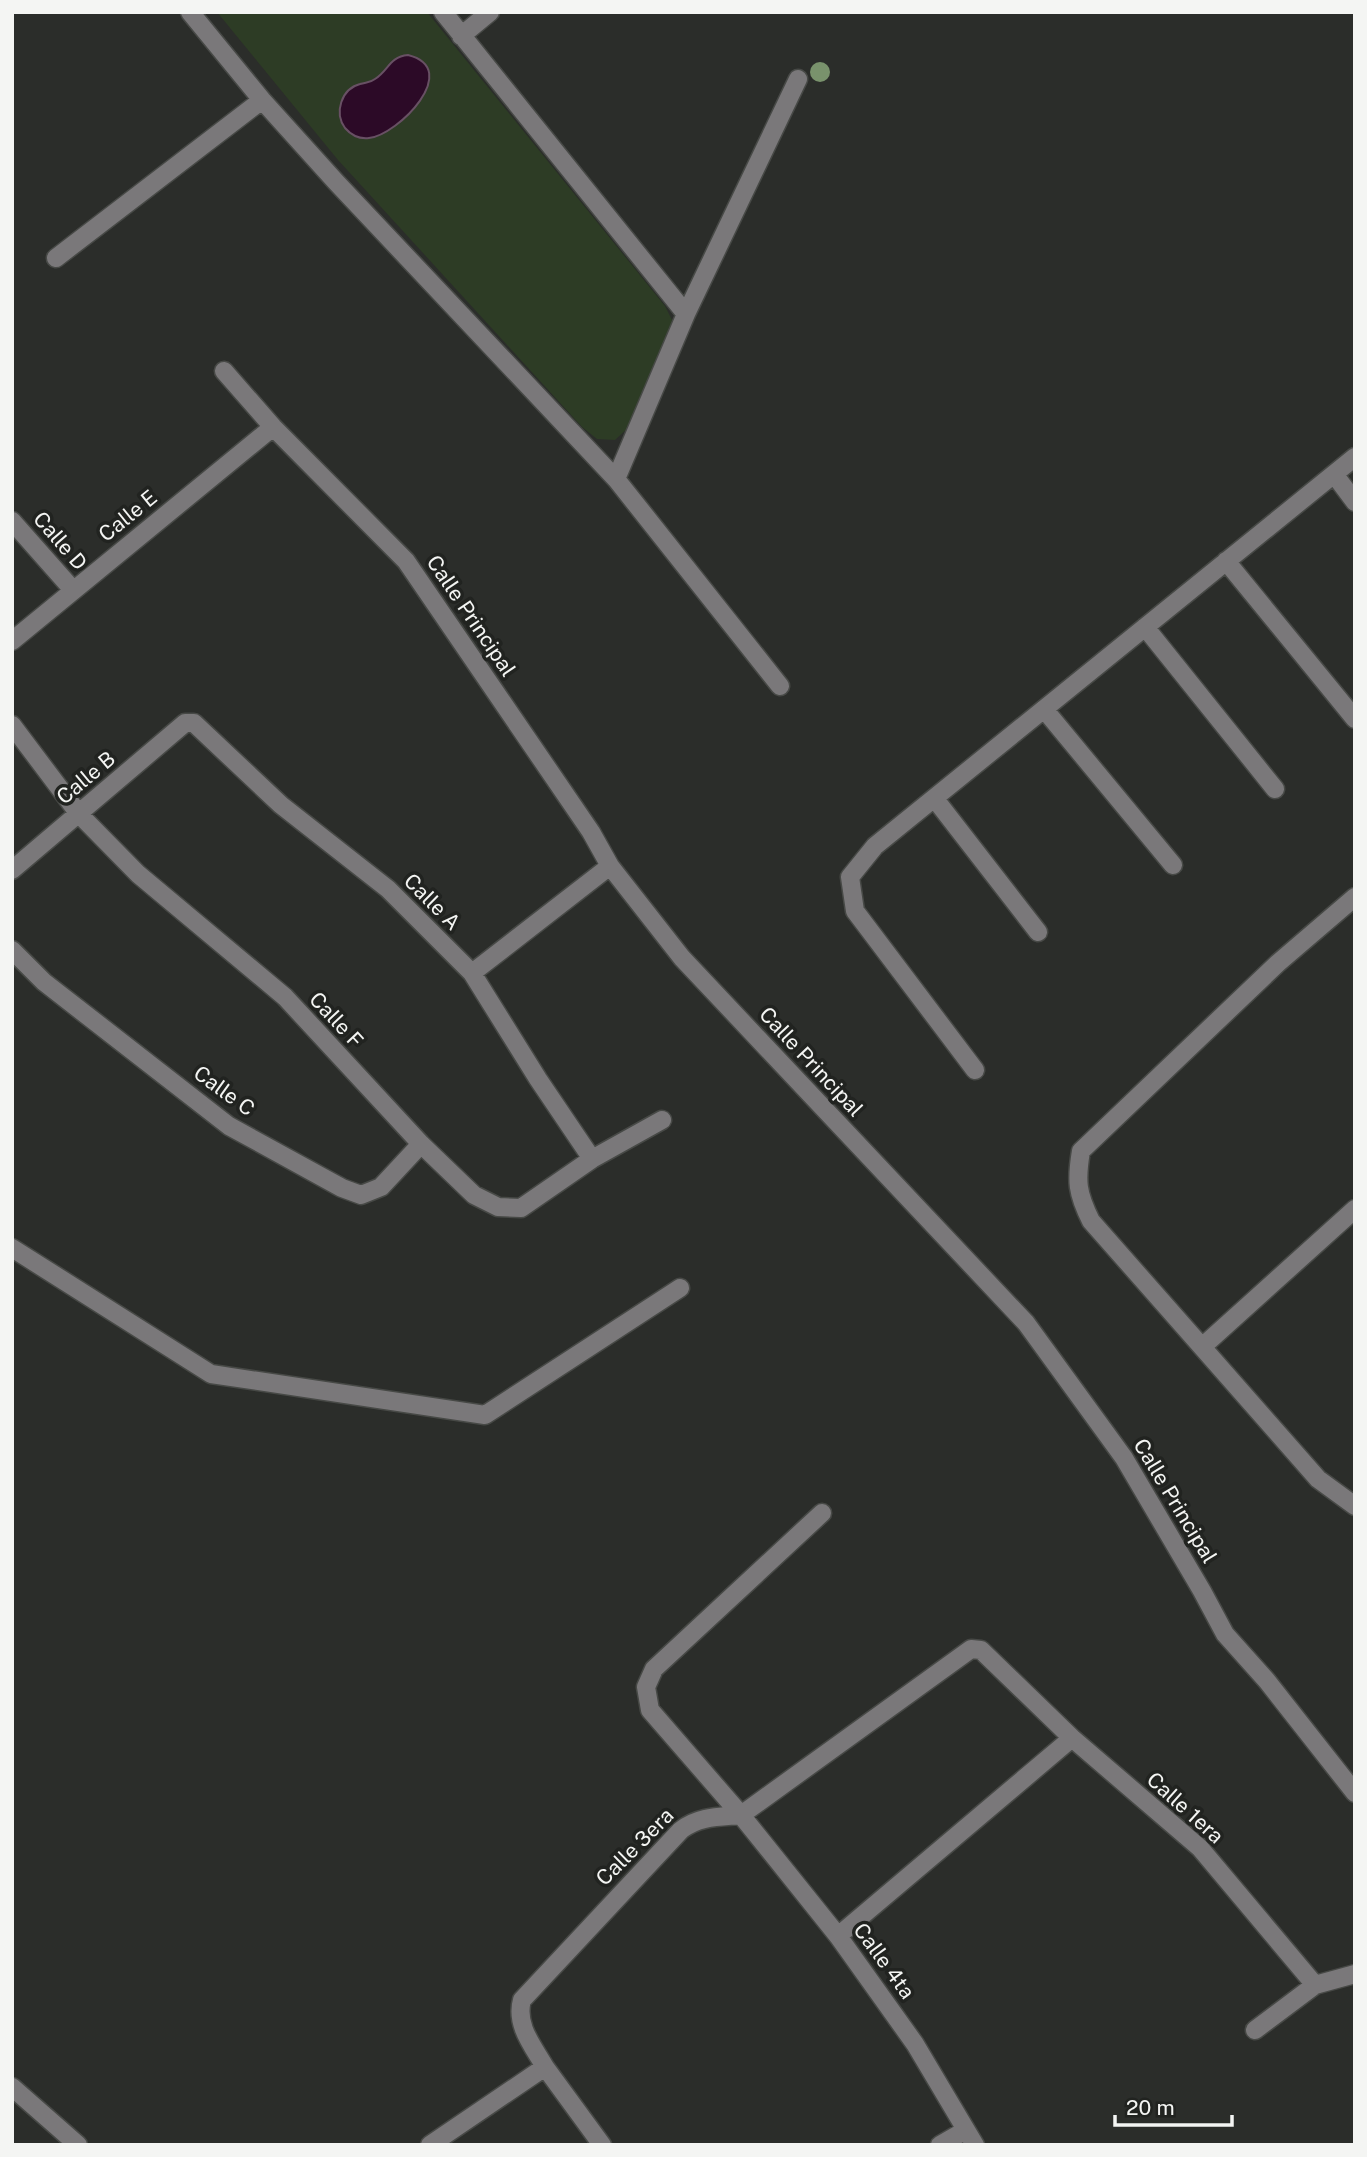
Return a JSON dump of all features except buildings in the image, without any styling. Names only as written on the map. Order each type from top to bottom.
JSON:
[{"type":"street","points":[[190,12],[262,100],[336,182],[616,479],[780,686]]},
{"type":"street","points":[[443,12],[686,314]]},
{"type":"street","points":[[461,36],[490,12]]},
{"type":"street","points":[[616,479],[686,314],[798,79]]},
{"type":"street","points":[[56,258],[262,100]]},
{"type":"street","name":"Calle Principal","points":[[224,371],[273,427],[406,561],[591,832],[610,866],[682,958],[1026,1323],[1124,1458],[1225,1634],[1267,1681],[1355,1793]]},
{"type":"street","name":"Calle E","points":[[12,641],[273,427]]},
{"type":"street","points":[[975,1070],[855,911],[850,877],[875,846],[1355,457]]},
{"type":"street","points":[[1334,474],[1355,502]]},
{"type":"street","name":"Calle D","points":[[12,521],[73,590]]},
{"type":"street","points":[[1226,561],[1355,719]]},
{"type":"street","points":[[1145,627],[1275,789]]},
{"type":"street","points":[[1044,709],[1173,865]]},
{"type":"street","name":"Calle B","points":[[12,870],[185,723],[190,723]]},
{"type":"street","name":"Calle A","points":[[190,723],[200,726],[281,805],[388,889],[472,974],[592,1159]]},
{"type":"street","name":"Calle F","points":[[12,726],[79,814],[138,874],[285,998],[421,1144],[474,1195],[498,1207],[521,1208],[592,1159],[662,1120]]},
{"type":"street","points":[[935,799],[1038,932]]},
{"type":"street","points":[[472,974],[610,866]]},
{"type":"street","points":[[1355,897],[1278,963],[1081,1151],[1077,1178],[1080,1198],[1091,1221],[1318,1479],[1355,1506]]},
{"type":"street","name":"Calle C","points":[[12,950],[44,982],[229,1126],[342,1188],[361,1195],[381,1186],[421,1144]]},
{"type":"street","points":[[1202,1347],[1355,1209]]},
{"type":"street","points":[[12,1248],[211,1374],[485,1415],[680,1288]]},
{"type":"street","name":"Calle 4ta","points":[[822,1513],[654,1669],[646,1687],[650,1710],[741,1815],[838,1936],[915,2044],[970,2137]]},
{"type":"street","name":"Calle 1era","points":[[741,1815],[962,1654],[971,1649],[981,1650],[1072,1738],[1200,1848],[1315,1985]]},
{"type":"street","points":[[838,1936],[1072,1738]]},
{"type":"street","name":"Calle 3era","points":[[603,2145],[545,2067],[521,2024],[519,2012],[522,2000],[681,1830],[703,1818],[741,1815]]},
{"type":"street","points":[[1255,2030],[1315,1985],[1355,1974]]},
{"type":"street","points":[[429,2145],[545,2067]]},
{"type":"street","points":[[12,2087],[78,2145]]},
{"type":"street","points":[[940,2145],[970,2137]]},
{"type":"green space","points":[[217,12],[427,12],[665,306],[672,320],[670,336],[629,427],[615,440],[597,439],[582,427],[338,160]]},
{"type":"shaded area","points":[[408,55],[423,62],[429,73],[427,87],[420,101],[395,126],[381,134],[366,138],[350,133],[340,115],[344,96],[353,87],[375,79],[397,58]]}]
